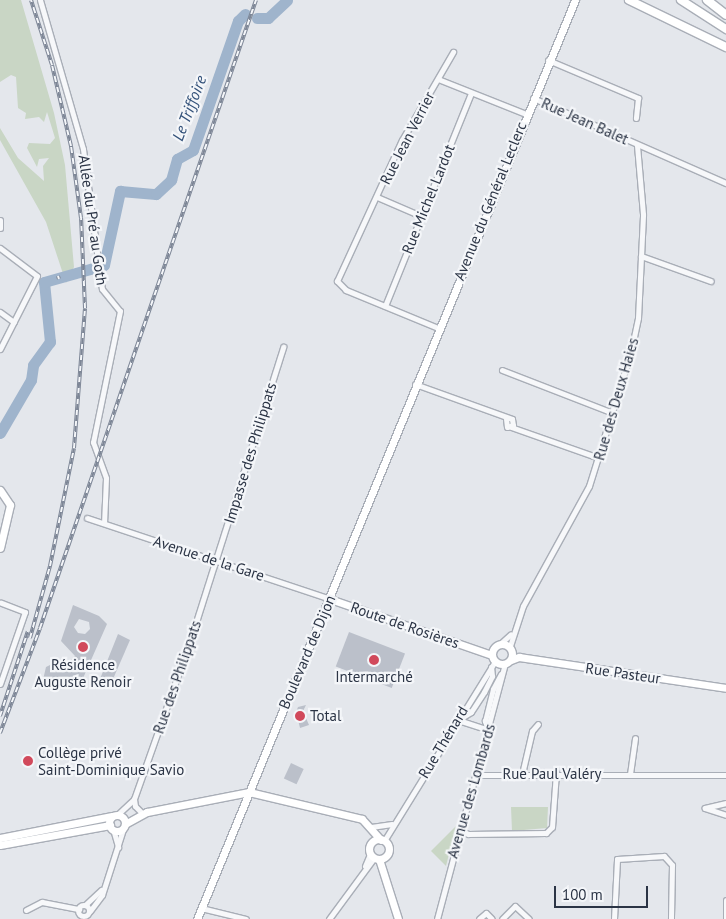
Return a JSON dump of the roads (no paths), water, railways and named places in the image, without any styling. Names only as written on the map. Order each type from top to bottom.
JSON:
[{"type":"main road","points":[[629,0],[726,47]]},
{"type":"main road","points":[[681,0],[726,29]]},
{"type":"main road","points":[[707,0],[726,15]]},
{"type":"street","name":"Allée du Pré au Goth","points":[[40,0],[82,149],[98,268],[104,293],[121,315],[93,442],[106,478],[104,523]]},
{"type":"street","name":"Avenue du Général Leclerc","points":[[415,384],[533,98],[564,18],[569,0]]},
{"type":"street","name":"Avenue du Général Leclerc","points":[[564,18],[574,0]]},
{"type":"street","name":"Rue Jean Verrier","points":[[438,328],[346,290],[337,281],[402,140],[453,52]]},
{"type":"street","points":[[548,60],[638,98],[640,107],[636,118]]},
{"type":"street","name":"Rue Jean Verrier","points":[[438,80],[526,114]]},
{"type":"street","name":"Rue Michel Lardot","points":[[385,306],[472,93]]},
{"type":"street","name":"Rue Jean Balet","points":[[533,98],[726,184]]},
{"type":"street","name":"Rue des Deux Haies","points":[[498,645],[511,634],[589,486],[613,414],[638,318],[642,197],[637,145]]},
{"type":"street","name":"Rue Jean Verrier","points":[[377,197],[422,216]]},
{"type":"street","points":[[0,220],[0,228]]},
{"type":"street","points":[[0,248],[37,276],[0,349]]},
{"type":"street","points":[[641,256],[711,281]]},
{"type":"street","points":[[0,312],[14,322]]},
{"type":"street","name":"Impasse des Philippats","points":[[216,560],[283,347]]},
{"type":"street","points":[[502,370],[613,414]]},
{"type":"street","points":[[415,384],[506,419],[505,425],[599,458]]},
{"type":"street","name":"Boulevard de Dijon","points":[[197,919],[330,598],[415,384]]},
{"type":"street","points":[[0,490],[8,497],[7,516],[0,548]]},
{"type":"street","points":[[0,540],[7,516]]},
{"type":"street","name":"Avenue de la Gare","points":[[87,518],[330,598]]},
{"type":"street","name":"Rue des Philippats","points":[[117,816],[134,799],[216,560]]},
{"type":"street","name":"Route de Rosières","points":[[330,598],[481,649],[493,661],[507,665]]},
{"type":"street","points":[[0,604],[25,612],[0,684]]},
{"type":"street","name":"Rue des Deux Haies","points":[[511,634],[511,649]]},
{"type":"street","points":[[458,720],[471,712],[484,692],[492,676],[493,661],[498,645],[511,649],[519,657]]},
{"type":"street","name":"Route de Rosières","points":[[481,649],[498,645]]},
{"type":"street","points":[[507,665],[511,649]]},
{"type":"street","name":"Rue Pasteur","points":[[507,665],[519,657],[726,688]]},
{"type":"street","name":"Rue Thénard","points":[[382,840],[493,661]]},
{"type":"street","name":"Avenue des Lombards","points":[[437,919],[488,730],[485,721],[493,689],[507,665]]},
{"type":"street","points":[[458,720],[488,730]]},
{"type":"street","points":[[522,774],[532,731],[538,724]]},
{"type":"street","points":[[630,774],[634,738]]},
{"type":"street","points":[[460,830],[468,834],[546,833],[552,826],[556,774]]},
{"type":"street","name":"Rue Paul Valéry","points":[[475,775],[726,775]]},
{"type":"street","points":[[0,838],[249,792],[369,825],[393,824]]},
{"type":"street","points":[[134,799],[135,806],[144,812]]},
{"type":"street","points":[[726,804],[705,808],[726,815]]},
{"type":"street","points":[[0,846],[125,825],[144,812]]},
{"type":"street","points":[[117,816],[125,825]]},
{"type":"street","points":[[117,816],[111,827],[118,847]]},
{"type":"street","points":[[88,915],[103,888],[125,825]]},
{"type":"street","points":[[329,919],[365,867],[388,848],[369,825]]},
{"type":"street","points":[[369,825],[377,857],[384,867],[398,919]]},
{"type":"street","points":[[373,841],[382,840]]},
{"type":"street","points":[[614,919],[617,859],[664,856],[672,865],[671,919]]},
{"type":"street","points":[[365,867],[384,867]]},
{"type":"street","points":[[79,914],[85,905],[103,888]]},
{"type":"street","points":[[726,900],[726,919]]},
{"type":"street","points":[[26,910],[42,902],[88,915],[93,919]]},
{"type":"street","points":[[85,905],[88,915]]},
{"type":"street","points":[[502,919],[516,906],[528,919]]},
{"type":"street","points":[[202,908],[246,919]]},
{"type":"street","points":[[480,919],[486,913],[492,919]]},
{"type":"waterway","name":"Le Triffoire","points":[[257,18],[268,18],[287,0]]},
{"type":"waterway","name":"Le Triffoire","points":[[0,433],[31,380],[33,365],[50,342],[44,282],[104,265],[120,191],[156,194],[171,180],[177,159],[193,150],[238,21],[245,14]]},
{"type":"railway","points":[[30,638],[50,566],[74,448],[85,308],[81,218],[71,146],[52,65],[31,0]]},
{"type":"railway","points":[[0,733],[40,628],[256,0]]},
{"type":"railway","points":[[0,716],[28,631]]},
{"type":"place","name":"Résidence Auguste Renoir","points":[[83,647]]},
{"type":"place","name":"Intermarché","points":[[374,660]]},
{"type":"place","name":"Total","points":[[300,716]]},
{"type":"place","name":"Collège privé Saint-Dominique Savio","points":[[28,761]]}]
